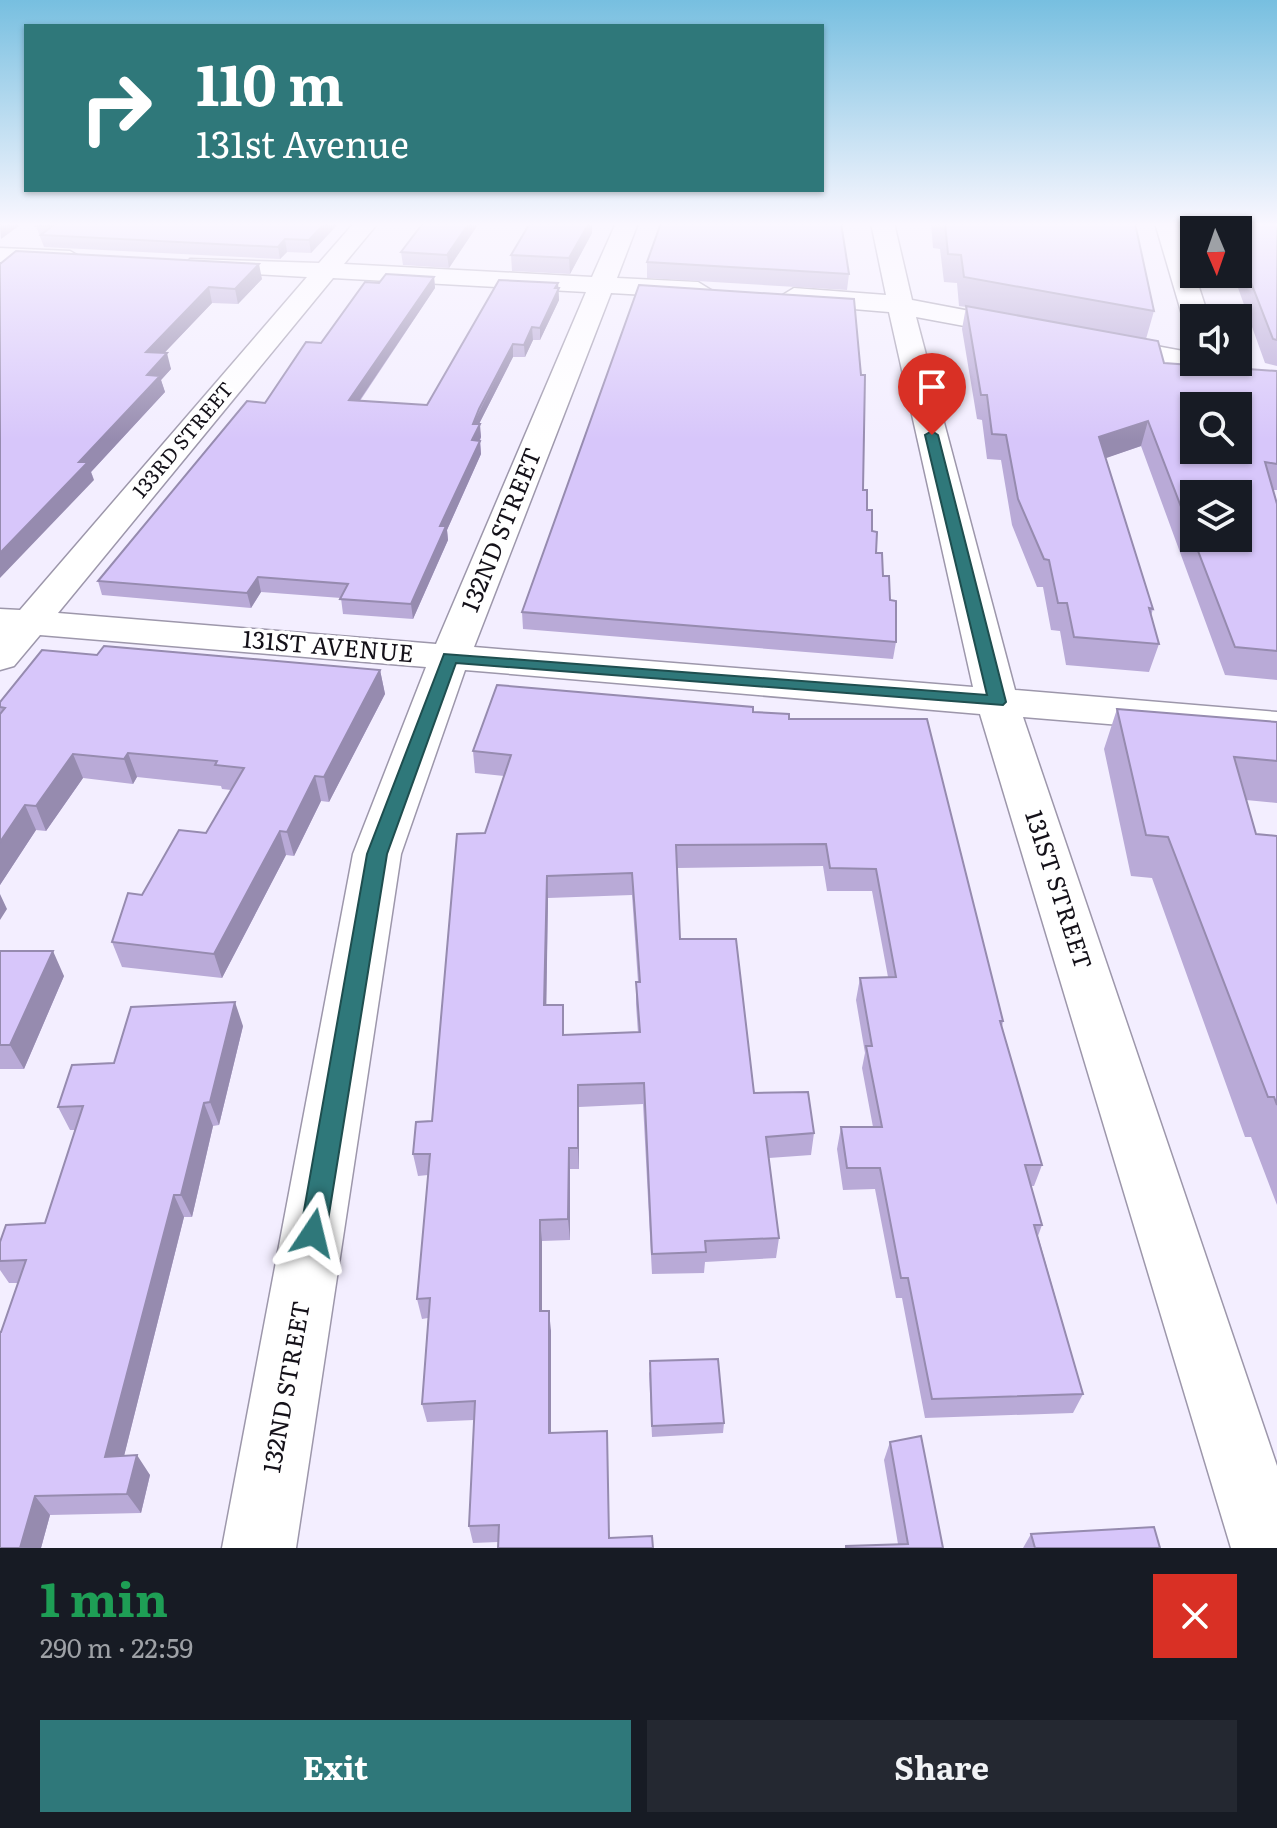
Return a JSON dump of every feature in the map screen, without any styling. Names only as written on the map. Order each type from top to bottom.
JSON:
[{"type":"street","name":"133RD STREET","points":[[0,658],[15,621],[303,295]]},
{"type":"street","name":"132ND STREET","points":[[259,1548],[377,854],[450,657],[597,295]]},
{"type":"street","points":[[779,295],[900,305],[1054,335]]},
{"type":"street","name":"131ST STREET","points":[[898,295],[997,702],[1268,1548]]},
{"type":"street","points":[[1085,340],[1180,358]]},
{"type":"street","name":"131ST AVENUE","points":[[15,621],[1277,725]]},
{"type":"building","points":[[0,295],[201,295],[146,352],[167,353],[147,375],[160,376],[79,462],[88,462],[0,553]]},
{"type":"building","points":[[355,295],[421,295],[349,400],[427,405],[490,295],[556,295],[540,328],[532,327],[524,345],[513,344],[479,409],[473,424],[480,424],[472,440],[480,441],[440,526],[446,526],[411,604],[340,599],[348,584],[258,577],[247,593],[98,581],[247,401],[265,403],[306,342],[321,343]]},
{"type":"building","points":[[635,295],[796,295],[854,299],[861,375],[865,375],[863,490],[867,490],[867,510],[872,510],[872,531],[877,532],[876,553],[882,553],[883,576],[889,576],[890,600],[896,601],[896,642],[522,612]]},
{"type":"building","points":[[1066,295],[1151,295],[1154,311]]},
{"type":"building","points":[[1256,295],[1277,295],[1277,340],[1273,339]]},
{"type":"building","points":[[966,306],[1158,341],[1164,363],[1180,364],[1180,376],[1252,376],[1252,369],[1277,371],[1277,464],[1265,462],[1277,504],[1277,651],[1235,647],[1198,552],[1252,552],[1252,480],[1180,480],[1180,504],[1148,421],[1099,437],[1153,609],[1149,608],[1159,644],[1074,637],[1067,603],[1058,603],[1049,560],[1044,559],[1018,499],[1006,435],[992,434],[987,395],[981,395]]},
{"type":"building","points":[[104,646],[380,670],[324,777],[315,776],[287,832],[280,831],[214,954],[112,942],[128,893],[142,895],[179,830],[206,833],[244,768],[215,765],[217,761],[128,753],[124,759],[73,754],[36,806],[25,805],[0,842],[0,714],[5,708],[0,707],[0,702],[42,650],[97,655]]},
{"type":"building","points":[[497,685],[753,707],[753,712],[789,714],[789,719],[927,719],[1003,1021],[1000,1021],[1042,1165],[1025,1165],[1042,1225],[1034,1225],[1083,1394],[932,1399],[908,1278],[901,1278],[880,1168],[847,1168],[841,1127],[882,1127],[866,1046],[872,1046],[860,978],[896,977],[876,869],[830,868],[826,844],[676,845],[680,939],[736,939],[754,1093],[808,1092],[814,1133],[766,1137],[779,1238],[705,1241],[706,1252],[652,1254],[644,1083],[578,1085],[578,1148],[569,1148],[568,1219],[540,1220],[540,1311],[549,1311],[549,1433],[607,1431],[609,1538],[652,1536],[653,1548],[498,1548],[499,1525],[469,1526],[475,1401],[422,1404],[430,1298],[417,1299],[430,1154],[413,1154],[416,1122],[432,1121],[457,834],[485,833],[511,755],[473,751]],"holes":[[[632,873],[640,982],[636,982],[640,1032],[563,1035],[563,1005],[544,1005],[547,876]]]},
{"type":"building","points":[[1117,709],[1277,722],[1277,761],[1234,757],[1256,834],[1277,836],[1277,1105],[1274,1097],[1268,1097],[1168,837],[1146,835]]},
{"type":"building","points":[[0,951],[53,951],[10,1045],[0,1045]]},
{"type":"building","points":[[235,1002],[210,1102],[204,1103],[181,1195],[174,1195],[105,1457],[137,1455],[127,1494],[35,1496],[20,1548],[0,1548],[0,1332],[26,1260],[0,1261],[0,1242],[6,1225],[45,1223],[83,1106],[58,1107],[72,1065],[114,1063],[131,1007]]},
{"type":"building","points":[[718,1359],[724,1423],[652,1426],[650,1361]]},
{"type":"building","points":[[921,1436],[943,1548],[846,1548],[908,1544],[890,1442]]},
{"type":"building","points":[[1154,1527],[1160,1548],[1035,1548],[1031,1534]]},
{"type":"route","points":[[313,1233],[377,854],[450,657],[997,702],[932,435]]}]
